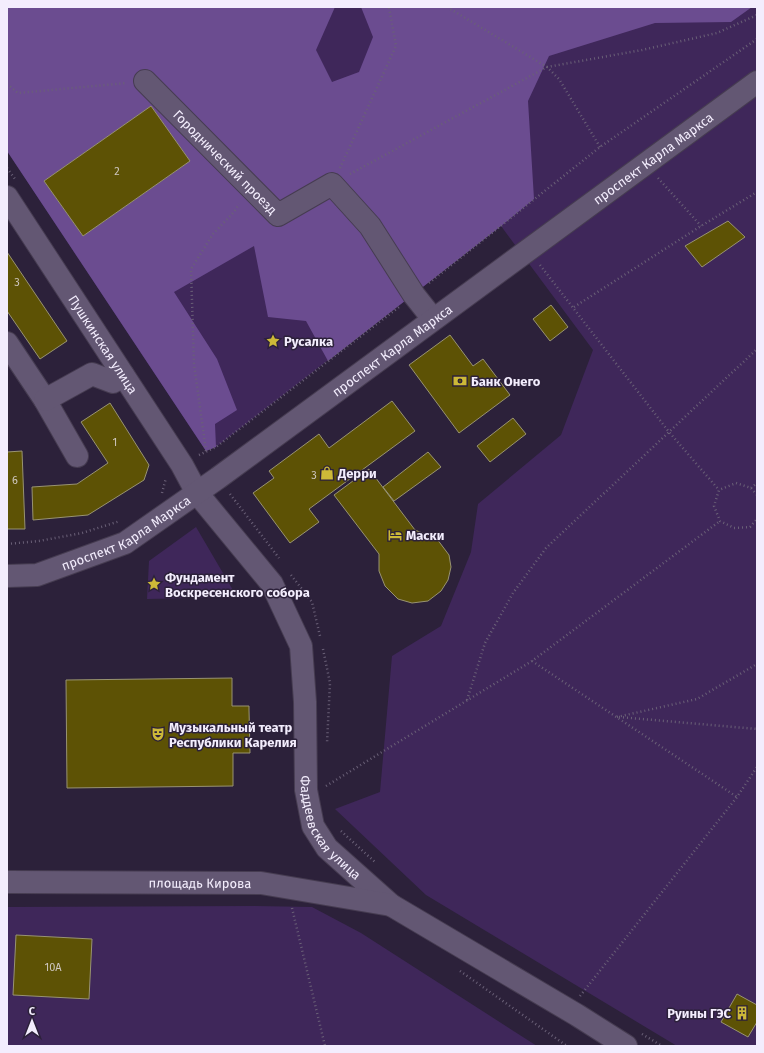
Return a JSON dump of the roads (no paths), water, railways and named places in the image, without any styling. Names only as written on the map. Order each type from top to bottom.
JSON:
[{"type":"street","name":"Городнический проезд","points":[[145,81],[278,215],[332,184],[370,226],[414,295],[434,319]]},
{"type":"street","name":"проспект Карла Маркса","points":[[7,576],[37,574],[125,543],[197,493],[757,82]]},
{"type":"street","name":"Пушкинская улица","points":[[7,197],[182,465],[197,493]]},
{"type":"street","points":[[7,343],[45,400],[77,456]]},
{"type":"street","points":[[45,400],[92,374],[113,382],[123,375]]},
{"type":"street","name":"Фаддеевская улица","points":[[197,493],[272,584],[301,646],[305,702],[306,790],[313,826],[327,848],[391,905],[577,1015],[626,1046]]},
{"type":"street","name":"площадь Кирова","points":[[7,882],[261,883],[391,905]]},
{"type":"place","name":"Русалка","points":[[273,341]]},
{"type":"place","name":"Банк Онего","points":[[460,381]]},
{"type":"place","name":"Дерри","points":[[327,473]]},
{"type":"place","name":"Маски","points":[[395,535]]},
{"type":"place","name":"Фундамент Воскресенского собора","points":[[154,584]]},
{"type":"place","name":"Музыкальный театр Республики Карелия","points":[[158,734]]},
{"type":"place","name":"Руины ГЭС","points":[[742,1013]]}]
